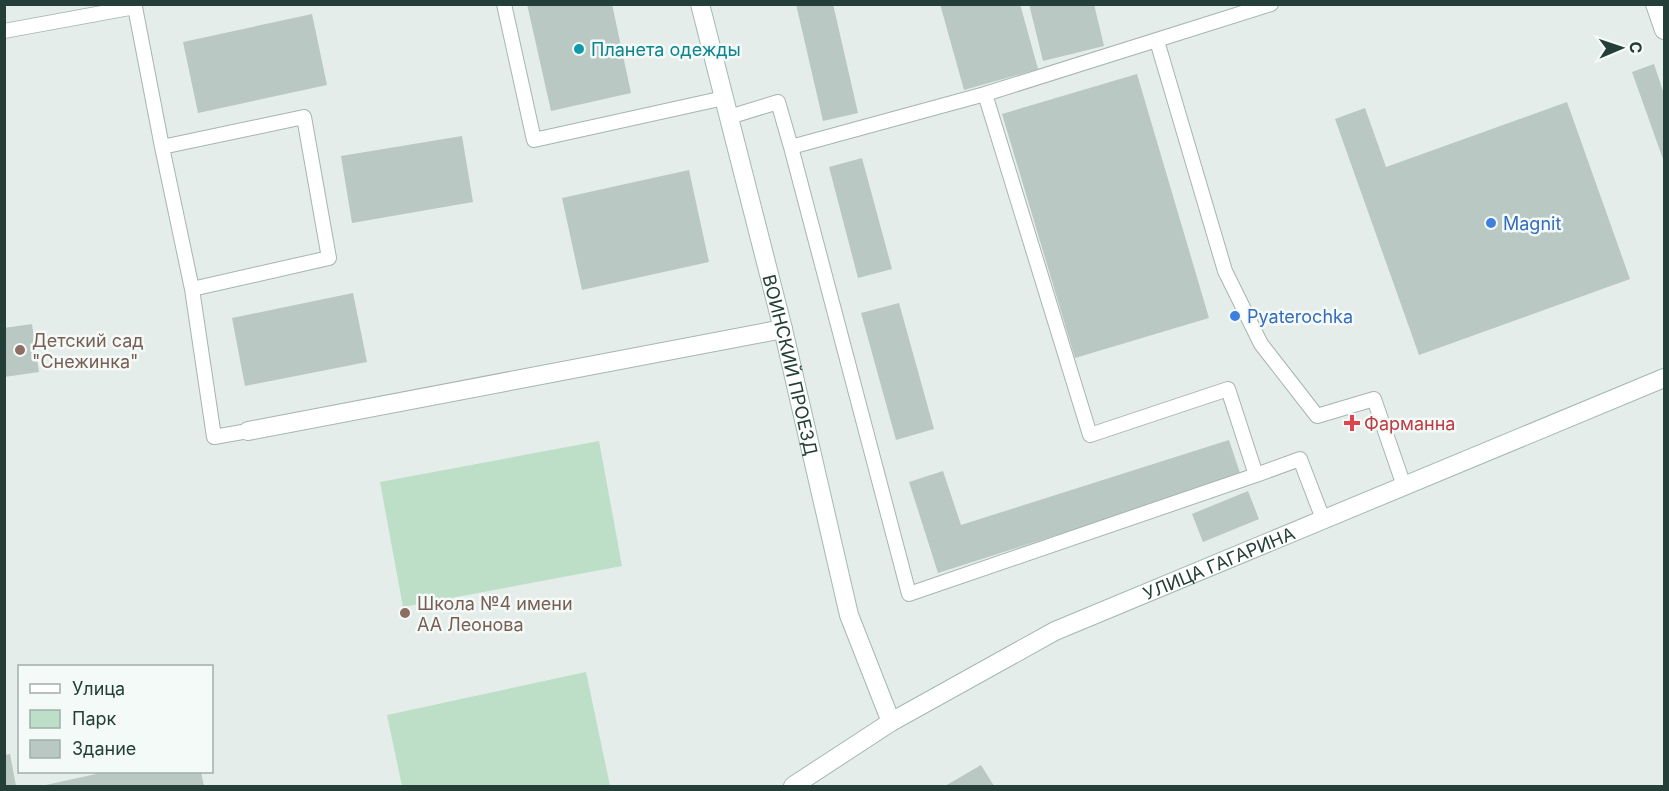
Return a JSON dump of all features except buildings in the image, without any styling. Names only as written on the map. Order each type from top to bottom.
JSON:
[{"type":"main road","name":"ВОИНСКИЙ ПРОЕЗД","points":[[700,4],[783,329],[849,615],[891,722]]},
{"type":"main road","points":[[1655,4],[1665,30]]},
{"type":"main road","points":[[248,431],[783,329]]},
{"type":"main road","name":"УЛИЦА ГАГАРИНА","points":[[793,786],[891,722],[1055,631],[1665,378]]},
{"type":"lane","points":[[504,4],[534,140],[724,98]]},
{"type":"lane","points":[[791,147],[985,94],[1271,4]]},
{"type":"lane","points":[[4,31],[135,7],[192,289],[214,437],[248,431]]},
{"type":"lane","points":[[1157,40],[1225,271],[1261,344],[1317,416],[1374,399],[1404,486]]},
{"type":"lane","points":[[985,94],[1090,435],[1228,389],[1256,475]]},
{"type":"lane","points":[[729,117],[778,102],[909,594],[1300,459],[1323,519]]},
{"type":"lane","points":[[162,147],[304,117],[330,258],[192,289]]},
{"type":"green space","points":[[599,441],[622,566],[403,607],[380,482]]},
{"type":"green space","points":[[586,672],[610,786],[402,786],[387,715]]},
{"type":"place","name":"Планета одежды","points":[[579,49]]},
{"type":"place","name":"Magnit","points":[[1491,223]]},
{"type":"place","name":"Pyaterochka","points":[[1235,316]]},
{"type":"place","name":"Детский сад \"Снежинка\"","points":[[20,350]]},
{"type":"place","name":"Фарманна","points":[[1352,423]]},
{"type":"place","name":"Школа №4 имени АА Леонова","points":[[405,613]]}]
